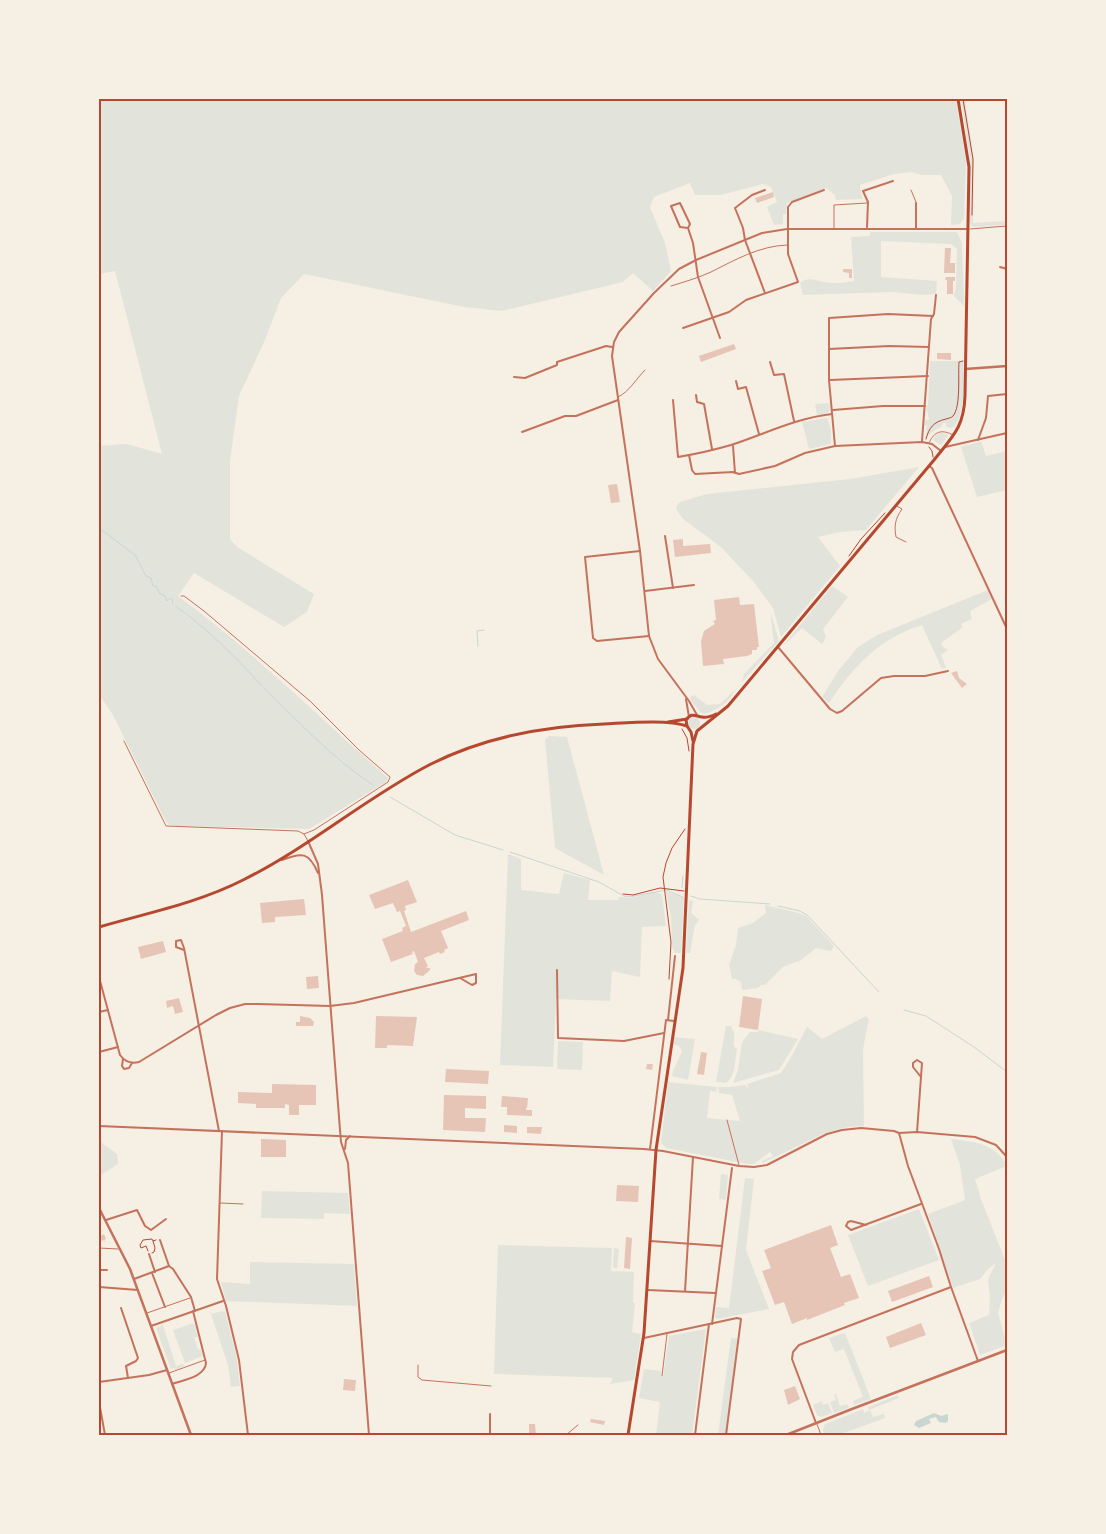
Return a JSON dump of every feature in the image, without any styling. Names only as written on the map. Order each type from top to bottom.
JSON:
[{"type":"main road","points":[[628,1435],[644,1338],[656,1150],[683,968],[694,744],[697,731],[728,706],[778,647],[954,436],[963,415],[969,167],[958,99]]},
{"type":"main road","points":[[666,723],[718,714]]},
{"type":"main road","points":[[699,716],[703,726]]},
{"type":"main road","points":[[688,718],[687,726],[694,744]]},
{"type":"main road","points":[[99,926],[211,894],[243,880],[272,864],[430,765],[493,739],[530,730],[563,726],[666,723],[687,726]]},
{"type":"main road","points":[[690,730],[697,731]]},
{"type":"street","points":[[867,228],[868,202],[864,191],[893,181]]},
{"type":"street","points":[[765,190],[752,195],[735,208],[765,293]]},
{"type":"street","points":[[683,328],[732,310],[746,300],[798,282],[789,260],[787,245],[790,204],[824,190]]},
{"type":"street","points":[[688,228],[680,227],[671,206],[680,203],[690,224],[688,228],[693,242],[698,277],[720,338]]},
{"type":"street","points":[[916,203],[916,228]]},
{"type":"street","points":[[699,716],[658,659],[649,636],[640,551],[612,347],[616,338],[662,285],[679,269],[696,260],[767,232],[787,229],[834,228],[967,228]]},
{"type":"street","points":[[1000,268],[1007,270]]},
{"type":"street","points":[[922,442],[929,347],[936,295]]},
{"type":"street","points":[[835,446],[829,380],[829,318],[888,314],[933,316]]},
{"type":"street","points":[[514,377],[524,378],[557,365],[557,362],[577,354],[583,355],[606,346],[612,347]]},
{"type":"street","points":[[828,350],[889,346],[929,347]]},
{"type":"street","points":[[770,362],[774,375],[784,374],[794,421]]},
{"type":"street","points":[[965,369],[1007,366]]},
{"type":"street","points":[[829,380],[928,376]]},
{"type":"street","points":[[736,381],[738,389],[746,387],[760,434]]},
{"type":"street","points":[[978,440],[986,418],[988,396],[1007,394]]},
{"type":"street","points":[[696,395],[697,402],[704,404],[713,450]]},
{"type":"street","points":[[522,432],[565,416],[576,416],[618,400]]},
{"type":"street","points":[[673,400],[678,457],[713,450],[794,421],[832,412],[883,406],[925,406]]},
{"type":"street","points":[[945,447],[1007,433]]},
{"type":"street","points":[[689,455],[692,470],[695,474],[739,474],[782,464],[805,453],[835,446],[922,442],[929,443],[941,452]]},
{"type":"street","points":[[732,444],[735,473]]},
{"type":"street","points":[[929,466],[932,468],[1007,629]]},
{"type":"street","points":[[665,536],[673,588]]},
{"type":"street","points":[[640,551],[585,557],[592,638],[597,641],[649,636]]},
{"type":"street","points":[[644,591],[694,585]]},
{"type":"street","points":[[778,647],[834,712],[842,711],[882,678],[925,676],[948,671]]},
{"type":"street","points":[[685,697],[688,718]]},
{"type":"street","points":[[308,841],[316,858],[319,875],[340,1136],[348,1163],[350,1185],[369,1435]]},
{"type":"street","points":[[272,864],[296,854],[304,855],[314,863],[319,875]]},
{"type":"street","points":[[184,950],[176,947],[176,941],[181,940],[183,942],[220,1131],[217,1279],[239,1360],[248,1435]]},
{"type":"street","points":[[650,1149],[675,956]]},
{"type":"street","points":[[557,970],[558,1038],[624,1041],[664,1033]]},
{"type":"street","points":[[123,1059],[132,1063],[139,1062],[230,1008],[245,1004],[330,1006],[354,1003],[476,974],[477,980],[474,984],[471,984],[460,978]]},
{"type":"street","points":[[99,976],[100,985],[123,1059],[122,1067],[127,1070],[132,1063]]},
{"type":"street","points":[[99,1012],[108,1010]]},
{"type":"street","points":[[668,1020],[674,1021]]},
{"type":"street","points":[[99,1052],[118,1047]]},
{"type":"street","points":[[917,1132],[921,1077],[922,1063],[917,1060],[913,1067],[921,1077]]},
{"type":"street","points":[[99,1126],[650,1149],[692,1156],[732,1166],[754,1167],[767,1165],[815,1139],[842,1130],[867,1128],[899,1133],[917,1132],[984,1139],[996,1145],[1007,1157]]},
{"type":"street","points":[[899,1133],[908,1166],[978,1360]]},
{"type":"street","points":[[345,1152],[345,1145],[350,1136]]},
{"type":"street","points":[[685,1292],[692,1156]]},
{"type":"street","points":[[695,1435],[732,1166]]},
{"type":"street","points":[[866,1225],[850,1221],[846,1226],[851,1230],[866,1225],[922,1204]]},
{"type":"street","points":[[99,1208],[122,1250],[134,1279],[190,1435]]},
{"type":"street","points":[[106,1220],[137,1210],[145,1226],[151,1230],[166,1218]]},
{"type":"street","points":[[160,1240],[169,1266],[173,1269],[191,1297],[206,1366],[204,1372],[172,1384]]},
{"type":"street","points":[[650,1241],[722,1246]]},
{"type":"street","points":[[149,1254],[164,1306]]},
{"type":"street","points":[[134,1279],[169,1266]]},
{"type":"street","points":[[99,1270],[108,1270]]},
{"type":"street","points":[[99,1287],[138,1290]]},
{"type":"street","points":[[816,1423],[792,1359],[795,1348],[951,1287]]},
{"type":"street","points":[[647,1290],[716,1293]]},
{"type":"street","points":[[151,1326],[223,1301]]},
{"type":"street","points":[[120,1308],[138,1358],[126,1366],[128,1378]]},
{"type":"street","points":[[644,1338],[738,1318],[741,1319],[726,1435]]},
{"type":"street","points":[[786,1435],[1007,1350]]},
{"type":"street","points":[[99,1382],[167,1372]]},
{"type":"street","points":[[99,1402],[105,1435]]},
{"type":"street","points":[[490,1414],[490,1435]]},
{"type":"lane","points":[[911,190],[916,203]]},
{"type":"lane","points":[[834,228],[834,205],[868,202]]},
{"type":"lane","points":[[967,228],[1007,226]]},
{"type":"lane","points":[[671,286],[698,277],[729,261],[768,247],[787,245]]},
{"type":"lane","points":[[618,397],[629,389],[635,379],[645,370]]},
{"type":"lane","points":[[929,443],[931,438],[938,432],[946,431],[954,436]]},
{"type":"lane","points":[[897,505],[902,509],[896,517],[894,528],[896,537],[906,542]]},
{"type":"lane","points":[[181,596],[184,596],[204,611],[310,701],[359,750],[390,777],[388,782],[314,830],[304,834]]},
{"type":"lane","points":[[124,741],[166,826],[298,831],[304,834],[308,841]]},
{"type":"lane","points":[[118,1068],[122,1067]]},
{"type":"lane","points":[[726,1120],[739,1166]]},
{"type":"lane","points":[[219,1203],[243,1204]]},
{"type":"lane","points":[[99,1248],[122,1250]]},
{"type":"lane","points":[[146,1313],[191,1297]]},
{"type":"lane","points":[[662,1376],[667,1334]]},
{"type":"lane","points":[[167,1372],[205,1360]]},
{"type":"lane","points":[[418,1365],[418,1377],[422,1380],[491,1386]]},
{"type":"lane","points":[[816,1423],[821,1435]]},
{"type":"lane","points":[[566,1435],[578,1425]]},
{"type":"path","points":[[926,440],[932,425],[950,418],[956,409],[958,362]]},
{"type":"path","points":[[926,445],[932,451],[931,459]]},
{"type":"path","points":[[680,726],[688,741],[688,756]]},
{"type":"path","points":[[669,986],[671,942],[664,871],[676,841],[687,825]]},
{"type":"path","points":[[623,894],[633,895],[660,888],[687,891]]},
{"type":"path","points":[[153,1241],[154,1252],[149,1254],[146,1246],[141,1248],[140,1245],[143,1240],[160,1240]]},
{"type":"shaded area","points":[[99,99],[956,99],[966,162],[964,219],[960,224],[951,225],[952,196],[941,175],[921,175],[912,172],[894,174],[860,185],[862,199],[836,200],[835,195],[826,188],[787,203],[786,214],[783,214],[783,224],[774,225],[767,207],[777,202],[771,187],[763,184],[721,195],[695,195],[690,183],[654,197],[650,207],[665,243],[671,271],[653,291],[633,273],[623,282],[502,311],[464,307],[304,274],[281,298],[265,340],[239,396],[230,461],[230,539],[237,547],[314,594],[307,612],[284,627],[194,573],[178,596],[233,639],[388,778],[386,782],[309,829],[177,826],[166,822],[113,715],[101,697],[101,692],[99,693],[99,446],[127,444],[162,454],[115,271],[99,274]]},
{"type":"shaded area","points":[[961,99],[965,99],[974,160],[973,223],[1007,221],[1007,225],[973,227],[970,224],[970,160]]},
{"type":"shaded area","points":[[871,232],[957,232],[962,243],[964,306],[954,296],[957,249],[951,244],[881,241],[881,277],[937,281],[936,294],[921,295],[892,292],[803,295],[800,283],[806,280],[828,283],[854,281],[851,237],[869,236]]},
{"type":"shaded area","points":[[930,361],[963,361],[963,403],[954,427],[950,428],[946,426],[946,423],[943,423],[941,427],[924,438],[927,425],[924,425],[925,420],[929,420],[927,410],[925,411],[928,404]]},
{"type":"shaded area","points":[[829,403],[830,410],[827,413],[817,415],[815,404]]},
{"type":"shaded area","points":[[827,418],[831,429],[831,444],[809,449],[802,422]]},
{"type":"shaded area","points":[[941,433],[948,436],[941,445],[933,440],[936,435]]},
{"type":"shaded area","points":[[981,441],[986,456],[1007,451],[1007,490],[977,497],[961,447]]},
{"type":"shaded area","points":[[919,467],[866,530],[840,532],[818,537],[840,566],[781,637],[773,608],[753,581],[721,547],[683,519],[676,509],[680,502],[707,494],[850,479]]},
{"type":"shaded area","points":[[832,586],[848,597],[823,629],[826,637],[822,644],[802,628],[782,647]]},
{"type":"shaded area","points":[[988,590],[992,599],[970,611],[972,619],[961,624],[963,627],[941,643],[948,650],[941,655],[945,668],[942,669],[922,625],[892,638],[868,655],[848,677],[829,703],[822,697],[838,671],[858,647],[877,635]]},
{"type":"shaded area","points":[[770,611],[779,641],[742,682],[744,674],[774,643]]},
{"type":"shaded area","points":[[736,689],[723,704],[705,714],[700,712],[690,699],[694,695],[707,705],[720,704]]},
{"type":"shaded area","points":[[694,717],[700,723],[694,729],[688,723]]},
{"type":"shaded area","points":[[549,736],[567,737],[604,875],[555,848],[545,740]]},
{"type":"shaded area","points":[[508,854],[521,859],[521,890],[559,894],[564,873],[590,880],[588,900],[618,900],[619,897],[630,898],[656,892],[662,895],[666,926],[642,927],[640,977],[612,971],[610,1001],[556,999],[553,1067],[500,1065]]},
{"type":"shaded area","points":[[666,891],[684,898],[681,953],[675,953],[672,947],[671,918]]},
{"type":"shaded area","points":[[689,900],[693,901],[691,913],[699,920],[695,925],[690,953],[686,953]]},
{"type":"shaded area","points":[[765,905],[806,916],[834,946],[831,951],[816,948],[801,960],[783,967],[765,985],[742,990],[741,982],[732,979],[729,965],[736,945],[738,928],[753,923],[766,913]]},
{"type":"shaded area","points":[[866,1016],[869,1019],[863,1049],[864,1126],[848,1127],[825,1133],[763,1163],[762,1161],[773,1156],[770,1152],[754,1164],[666,1148],[661,1143],[668,1082],[717,1087],[716,1092],[710,1091],[707,1118],[740,1121],[732,1095],[719,1093],[718,1087],[745,1085],[749,1089],[747,1084],[781,1073],[807,1027],[822,1039]]},
{"type":"shaded area","points":[[726,1026],[731,1026],[734,1033],[734,1047],[737,1048],[732,1076],[726,1083],[716,1082]]},
{"type":"shaded area","points":[[759,1030],[798,1039],[779,1070],[733,1083],[738,1070],[742,1042],[750,1032],[758,1032]]},
{"type":"shaded area","points":[[674,1037],[695,1039],[688,1080],[672,1076],[682,1051],[679,1046],[673,1044]]},
{"type":"shaded area","points":[[558,1041],[583,1042],[582,1070],[557,1069]]},
{"type":"shaded area","points":[[951,1139],[984,1145],[997,1152],[1007,1166],[975,1179],[1007,1265],[1007,1290],[998,1313],[1007,1345],[980,1355],[969,1323],[989,1315],[988,1279],[996,1263],[980,1279],[953,1288],[928,1214],[965,1200],[960,1165]]},
{"type":"shaded area","points":[[99,1141],[117,1154],[118,1164],[99,1176]]},
{"type":"shaded area","points":[[721,1174],[728,1175],[726,1200],[719,1199]]},
{"type":"shaded area","points":[[745,1178],[754,1179],[746,1250],[769,1309],[717,1319],[715,1317],[716,1307],[729,1308]]},
{"type":"shaded area","points":[[262,1191],[348,1193],[350,1214],[324,1213],[324,1219],[261,1218]]},
{"type":"shaded area","points":[[919,1209],[939,1260],[868,1286],[848,1235]]},
{"type":"shaded area","points":[[498,1245],[612,1248],[611,1271],[634,1272],[633,1303],[635,1303],[632,1332],[641,1334],[634,1380],[610,1384],[613,1378],[494,1374]]},
{"type":"shaded area","points":[[614,1248],[619,1249],[617,1269],[613,1267]]},
{"type":"shaded area","points":[[250,1262],[354,1264],[357,1306],[226,1301],[221,1282],[250,1284]]},
{"type":"shaded area","points":[[210,1311],[212,1314],[225,1311],[237,1359],[240,1386],[231,1387],[228,1365]]},
{"type":"shaded area","points":[[194,1323],[198,1337],[194,1337],[198,1349],[201,1350],[203,1356],[185,1363],[173,1330]]},
{"type":"shaded area","points":[[163,1325],[176,1366],[183,1364],[184,1366],[175,1370],[174,1368],[171,1369],[156,1328]]},
{"type":"shaded area","points":[[706,1329],[692,1435],[656,1435],[660,1402],[639,1398],[644,1369],[661,1371],[661,1377],[663,1377],[669,1336]]},
{"type":"shaded area","points":[[845,1333],[871,1399],[854,1405],[853,1401],[863,1397],[844,1349],[835,1352],[829,1338]]},
{"type":"shaded area","points":[[731,1338],[738,1339],[726,1435],[718,1435]]},
{"type":"shaded area","points":[[834,1394],[836,1394],[840,1406],[847,1404],[849,1408],[834,1413],[830,1402],[836,1400]]},
{"type":"shaded area","points":[[898,1395],[899,1398],[869,1410],[868,1407]]},
{"type":"shaded area","points":[[822,1401],[823,1405],[828,1403],[832,1413],[821,1417],[817,1415],[813,1405]]},
{"type":"shaded area","points":[[863,1409],[864,1413],[870,1410],[873,1417],[884,1414],[885,1418],[838,1435],[824,1435],[825,1424]]},
{"type":"shaded area","points":[[934,1413],[941,1416],[948,1414],[948,1421],[946,1423],[939,1422],[936,1417],[929,1419],[931,1423],[919,1428],[914,1425],[916,1421]]},
{"type":"building","points":[[773,192],[774,197],[757,203],[755,198]]},
{"type":"building","points":[[945,248],[951,248],[950,263],[955,263],[955,273],[944,273]]},
{"type":"building","points":[[843,269],[852,269],[852,278],[849,278],[849,273],[843,272]]},
{"type":"building","points":[[946,277],[955,277],[955,281],[953,281],[953,294],[947,294]]},
{"type":"building","points":[[734,344],[736,349],[701,362],[699,356]]},
{"type":"building","points":[[937,353],[951,353],[951,360],[937,359]]},
{"type":"building","points":[[617,484],[620,502],[611,503],[608,485]]},
{"type":"building","points":[[683,539],[683,546],[710,544],[711,553],[675,557],[673,540]]},
{"type":"building","points":[[739,597],[740,605],[754,604],[759,647],[757,647],[757,650],[752,650],[752,654],[747,656],[723,659],[724,664],[703,666],[701,641],[704,631],[715,624],[713,621],[716,620],[714,600]]},
{"type":"building","points":[[957,671],[959,678],[967,684],[962,688],[951,673]]},
{"type":"building","points":[[408,880],[417,902],[405,906],[406,910],[404,911],[411,932],[466,911],[469,920],[441,931],[448,948],[444,950],[445,952],[440,954],[439,952],[424,958],[428,966],[426,968],[430,968],[430,970],[423,976],[417,975],[414,971],[415,964],[418,962],[414,951],[412,952],[413,954],[391,962],[382,939],[403,931],[402,928],[406,926],[400,911],[397,912],[393,903],[375,909],[369,895]]},
{"type":"building","points":[[304,899],[306,915],[275,917],[275,922],[262,923],[260,903]]},
{"type":"building","points":[[163,941],[166,952],[141,959],[138,947]]},
{"type":"building","points":[[318,976],[319,988],[307,989],[306,977]]},
{"type":"building","points":[[743,996],[762,999],[758,1030],[739,1027]]},
{"type":"building","points":[[179,998],[183,1012],[175,1014],[173,1006],[167,1008],[166,1001]]},
{"type":"building","points":[[300,1016],[310,1018],[314,1022],[313,1026],[296,1026],[296,1022],[300,1022]]},
{"type":"building","points":[[376,1016],[417,1017],[413,1046],[387,1045],[387,1048],[375,1048]]},
{"type":"building","points":[[701,1052],[707,1053],[704,1075],[697,1074]]},
{"type":"building","points":[[647,1064],[653,1064],[652,1070],[646,1069]]},
{"type":"building","points":[[446,1069],[489,1071],[488,1084],[445,1082]]},
{"type":"building","points":[[272,1084],[316,1085],[316,1105],[299,1105],[299,1115],[289,1115],[289,1105],[285,1104],[285,1108],[256,1108],[256,1104],[238,1103],[238,1092],[272,1093]]},
{"type":"building","points":[[444,1095],[486,1096],[486,1109],[465,1108],[465,1118],[486,1118],[485,1132],[443,1130]]},
{"type":"building","points":[[502,1096],[528,1098],[526,1110],[532,1110],[532,1116],[507,1115],[507,1107],[501,1107]]},
{"type":"building","points":[[504,1125],[517,1126],[517,1133],[504,1132]]},
{"type":"building","points":[[527,1127],[542,1127],[541,1134],[527,1133]]},
{"type":"building","points":[[261,1139],[286,1140],[286,1157],[261,1157]]},
{"type":"building","points":[[617,1185],[639,1186],[638,1202],[616,1201]]},
{"type":"building","points":[[831,1225],[838,1245],[830,1248],[841,1277],[850,1274],[859,1298],[807,1320],[807,1318],[792,1324],[784,1302],[775,1305],[762,1271],[771,1268],[764,1250]]},
{"type":"building","points":[[104,1234],[106,1239],[104,1240],[105,1243],[99,1237]]},
{"type":"building","points":[[626,1237],[632,1238],[630,1269],[624,1268]]},
{"type":"building","points":[[929,1276],[933,1287],[892,1302],[888,1291]]},
{"type":"building","points":[[921,1323],[926,1335],[890,1348],[886,1337]]},
{"type":"building","points":[[344,1379],[356,1380],[355,1391],[343,1390]]},
{"type":"building","points":[[795,1386],[800,1399],[788,1405],[784,1390]]},
{"type":"building","points":[[591,1419],[605,1421],[604,1425],[590,1422]]},
{"type":"building","points":[[529,1424],[535,1424],[536,1435],[529,1435]]},
{"type":"waterway","points":[[99,528],[135,555],[146,576],[151,578],[153,586],[156,586],[160,594],[165,596],[167,601],[170,598],[172,599],[173,604]]},
{"type":"waterway","points":[[176,606],[220,643],[261,685]]},
{"type":"waterway","points":[[478,646],[477,631],[484,630]]},
{"type":"waterway","points":[[265,689],[330,752],[373,785]]},
{"type":"waterway","points":[[390,797],[455,835],[503,850]]},
{"type":"waterway","points":[[510,852],[599,882],[624,896],[629,897],[666,890],[683,897]]},
{"type":"waterway","points":[[682,888],[683,876]]},
{"type":"waterway","points":[[691,896],[700,899],[770,904]]},
{"type":"waterway","points":[[778,906],[800,911],[807,915],[879,992]]},
{"type":"waterway","points":[[904,1010],[926,1016],[974,1047],[1007,1072]]}]
